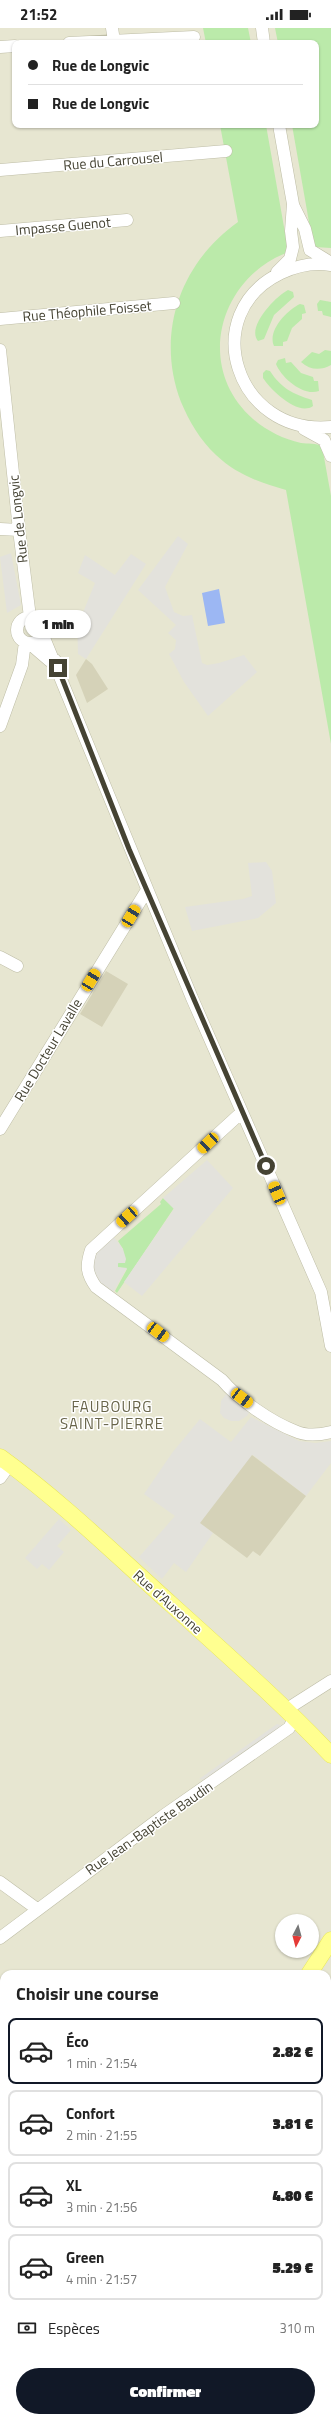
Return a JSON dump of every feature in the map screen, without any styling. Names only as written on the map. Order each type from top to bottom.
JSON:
[{"type":"main road","name":"Rue d'Auxonne","points":[[5,1461],[38,1485],[291,1713],[331,1754]]},
{"type":"main road","points":[[312,1970],[331,1940]]},
{"type":"street","points":[[112,28],[114,40]]},
{"type":"street","points":[[262,28],[264,40]]},
{"type":"street","points":[[130,40],[194,36]]},
{"type":"street","points":[[0,47],[12,46]]},
{"type":"street","points":[[280,128],[293,204],[291,231],[293,254],[263,284],[244,309],[235,338],[235,353],[243,382],[251,396],[262,407],[288,423],[319,436],[326,443],[331,456]]},
{"type":"street","name":"Rue du Carrousel","points":[[0,170],[226,151]]},
{"type":"street","points":[[293,204],[305,229],[310,250],[331,264]]},
{"type":"street","name":"Impasse Guenot","points":[[0,231],[127,220]]},
{"type":"street","points":[[263,284],[289,269],[315,264],[331,264]]},
{"type":"street","name":"Rue Théophile Foisset","points":[[0,319],[174,303]]},
{"type":"street","name":"Rue de Longvic","points":[[0,350],[19,530],[30,617]]},
{"type":"street","points":[[288,423],[303,427],[331,427]]},
{"type":"street","points":[[0,529],[19,530]]},
{"type":"street","points":[[55,660],[50,661],[17,633],[17,625],[22,619],[30,617],[39,620],[42,633],[55,660],[147,890],[321,1292],[331,1346]]},
{"type":"street","points":[[27,643],[38,640],[42,633]]},
{"type":"street","points":[[0,726],[22,665],[27,643]]},
{"type":"street","name":"Rue Docteur Lavalle","points":[[0,1129],[147,890]]},
{"type":"street","points":[[0,957],[18,966]]},
{"type":"street","points":[[242,1112],[91,1250],[86,1264],[88,1275],[96,1286],[222,1380],[230,1389],[295,1432],[320,1435],[331,1432]]},
{"type":"street","points":[[0,1478],[5,1461]]},
{"type":"street","name":"Rue Jean-Baptiste Baudin","points":[[0,1938],[162,1816],[196,1795],[290,1728],[291,1713],[331,1681]]},
{"type":"street","points":[[0,1882],[37,1909]]},
{"type":"shaded area","points":[[0,28],[331,28],[331,1970],[0,1970]]},
{"type":"shaded area","points":[[178,536],[188,544],[165,587],[174,612],[183,616],[192,615],[202,663],[207,665],[219,663],[244,655],[257,672],[208,716],[184,682],[169,654],[175,649],[176,640],[168,633],[176,625],[138,590]]},
{"type":"shaded area","points":[[11,553],[21,605],[7,613],[0,557]]},
{"type":"shaded area","points":[[131,554],[146,564],[86,659],[78,654],[77,618],[84,610],[95,583],[78,573],[85,555],[115,575]]},
{"type":"shaded area","points":[[266,862],[272,871],[276,903],[258,918],[192,931],[185,907],[243,899],[252,896],[248,863]]},
{"type":"shaded area","points":[[207,1160],[233,1188],[142,1296],[124,1282],[174,1209],[163,1198]]},
{"type":"shaded area","points":[[113,1236],[123,1249],[126,1259],[125,1263],[118,1263],[118,1267],[127,1268],[112,1294],[94,1276],[93,1266],[95,1257],[100,1248]]},
{"type":"shaded area","points":[[230,1389],[253,1406],[247,1416],[239,1421],[231,1421],[224,1418],[220,1413],[221,1401]]},
{"type":"shaded area","points":[[251,1417],[299,1441],[315,1443],[331,1441],[331,1463],[306,1496],[253,1455],[201,1523],[213,1533],[186,1572],[174,1563],[162,1579],[139,1557],[175,1516],[144,1494],[172,1453],[200,1419],[231,1442]]},
{"type":"shaded area","points":[[59,1519],[71,1530],[57,1546],[64,1552],[49,1570],[42,1564],[37,1569],[25,1558]]},
{"type":"shaded area","points":[[277,1724],[284,1726],[210,1781],[199,1779]]},
{"type":"green space","points":[[203,28],[248,28],[250,40],[205,40]]},
{"type":"green space","points":[[275,28],[331,28],[331,248],[315,247],[313,245],[293,128],[319,128],[319,40],[277,40]]},
{"type":"green space","points":[[221,128],[267,128],[287,244],[286,253],[263,266],[244,283],[230,304],[222,327],[220,351],[224,375],[235,398],[253,419],[270,431],[282,437],[301,443],[322,446],[331,496],[331,744],[286,490],[258,481],[240,473],[224,462],[210,449],[200,437],[181,402],[174,376],[171,351],[172,326],[178,302],[188,279],[201,258],[218,239],[238,222]]},
{"type":"green space","points":[[288,290],[293,292],[294,297],[274,315],[264,339],[258,341],[255,335],[259,320],[270,305]]},
{"type":"green space","points":[[320,300],[331,302],[331,317],[323,315],[322,311],[318,311],[317,304]]},
{"type":"green space","points":[[300,304],[304,305],[306,313],[302,314],[302,319],[292,328],[287,341],[283,342],[283,346],[274,346],[273,334],[276,328],[289,311]]},
{"type":"green space","points":[[325,350],[331,351],[331,365],[315,369],[308,367],[301,362],[312,352],[319,354]]},
{"type":"green space","points":[[285,358],[286,363],[291,362],[301,373],[313,377],[314,381],[318,381],[319,391],[306,391],[293,385],[283,375],[276,364],[278,360]]},
{"type":"green space","points":[[266,370],[270,371],[274,377],[288,390],[312,400],[313,406],[300,408],[292,405],[278,395],[263,378],[263,373]]},
{"type":"green space","points":[[163,1198],[174,1208],[117,1293],[115,1291],[127,1269],[117,1267],[123,1249],[118,1241],[161,1204],[160,1202]]},
{"type":"water","points":[[219,589],[225,623],[208,626],[202,593]]},
{"type":"building","points":[[86,659],[92,664],[108,689],[87,703],[76,675]]},
{"type":"building","points":[[106,971],[128,984],[102,1027],[80,1014]]},
{"type":"building","points":[[252,1455],[306,1496],[260,1556],[253,1551],[247,1558],[200,1523]]},
{"type":"district","name":"FAUBOURG SAINT-PIERRE","points":[[112,1416]]},
{"type":"route","points":[[58,668],[129,849],[192,998],[266,1166]]}]
